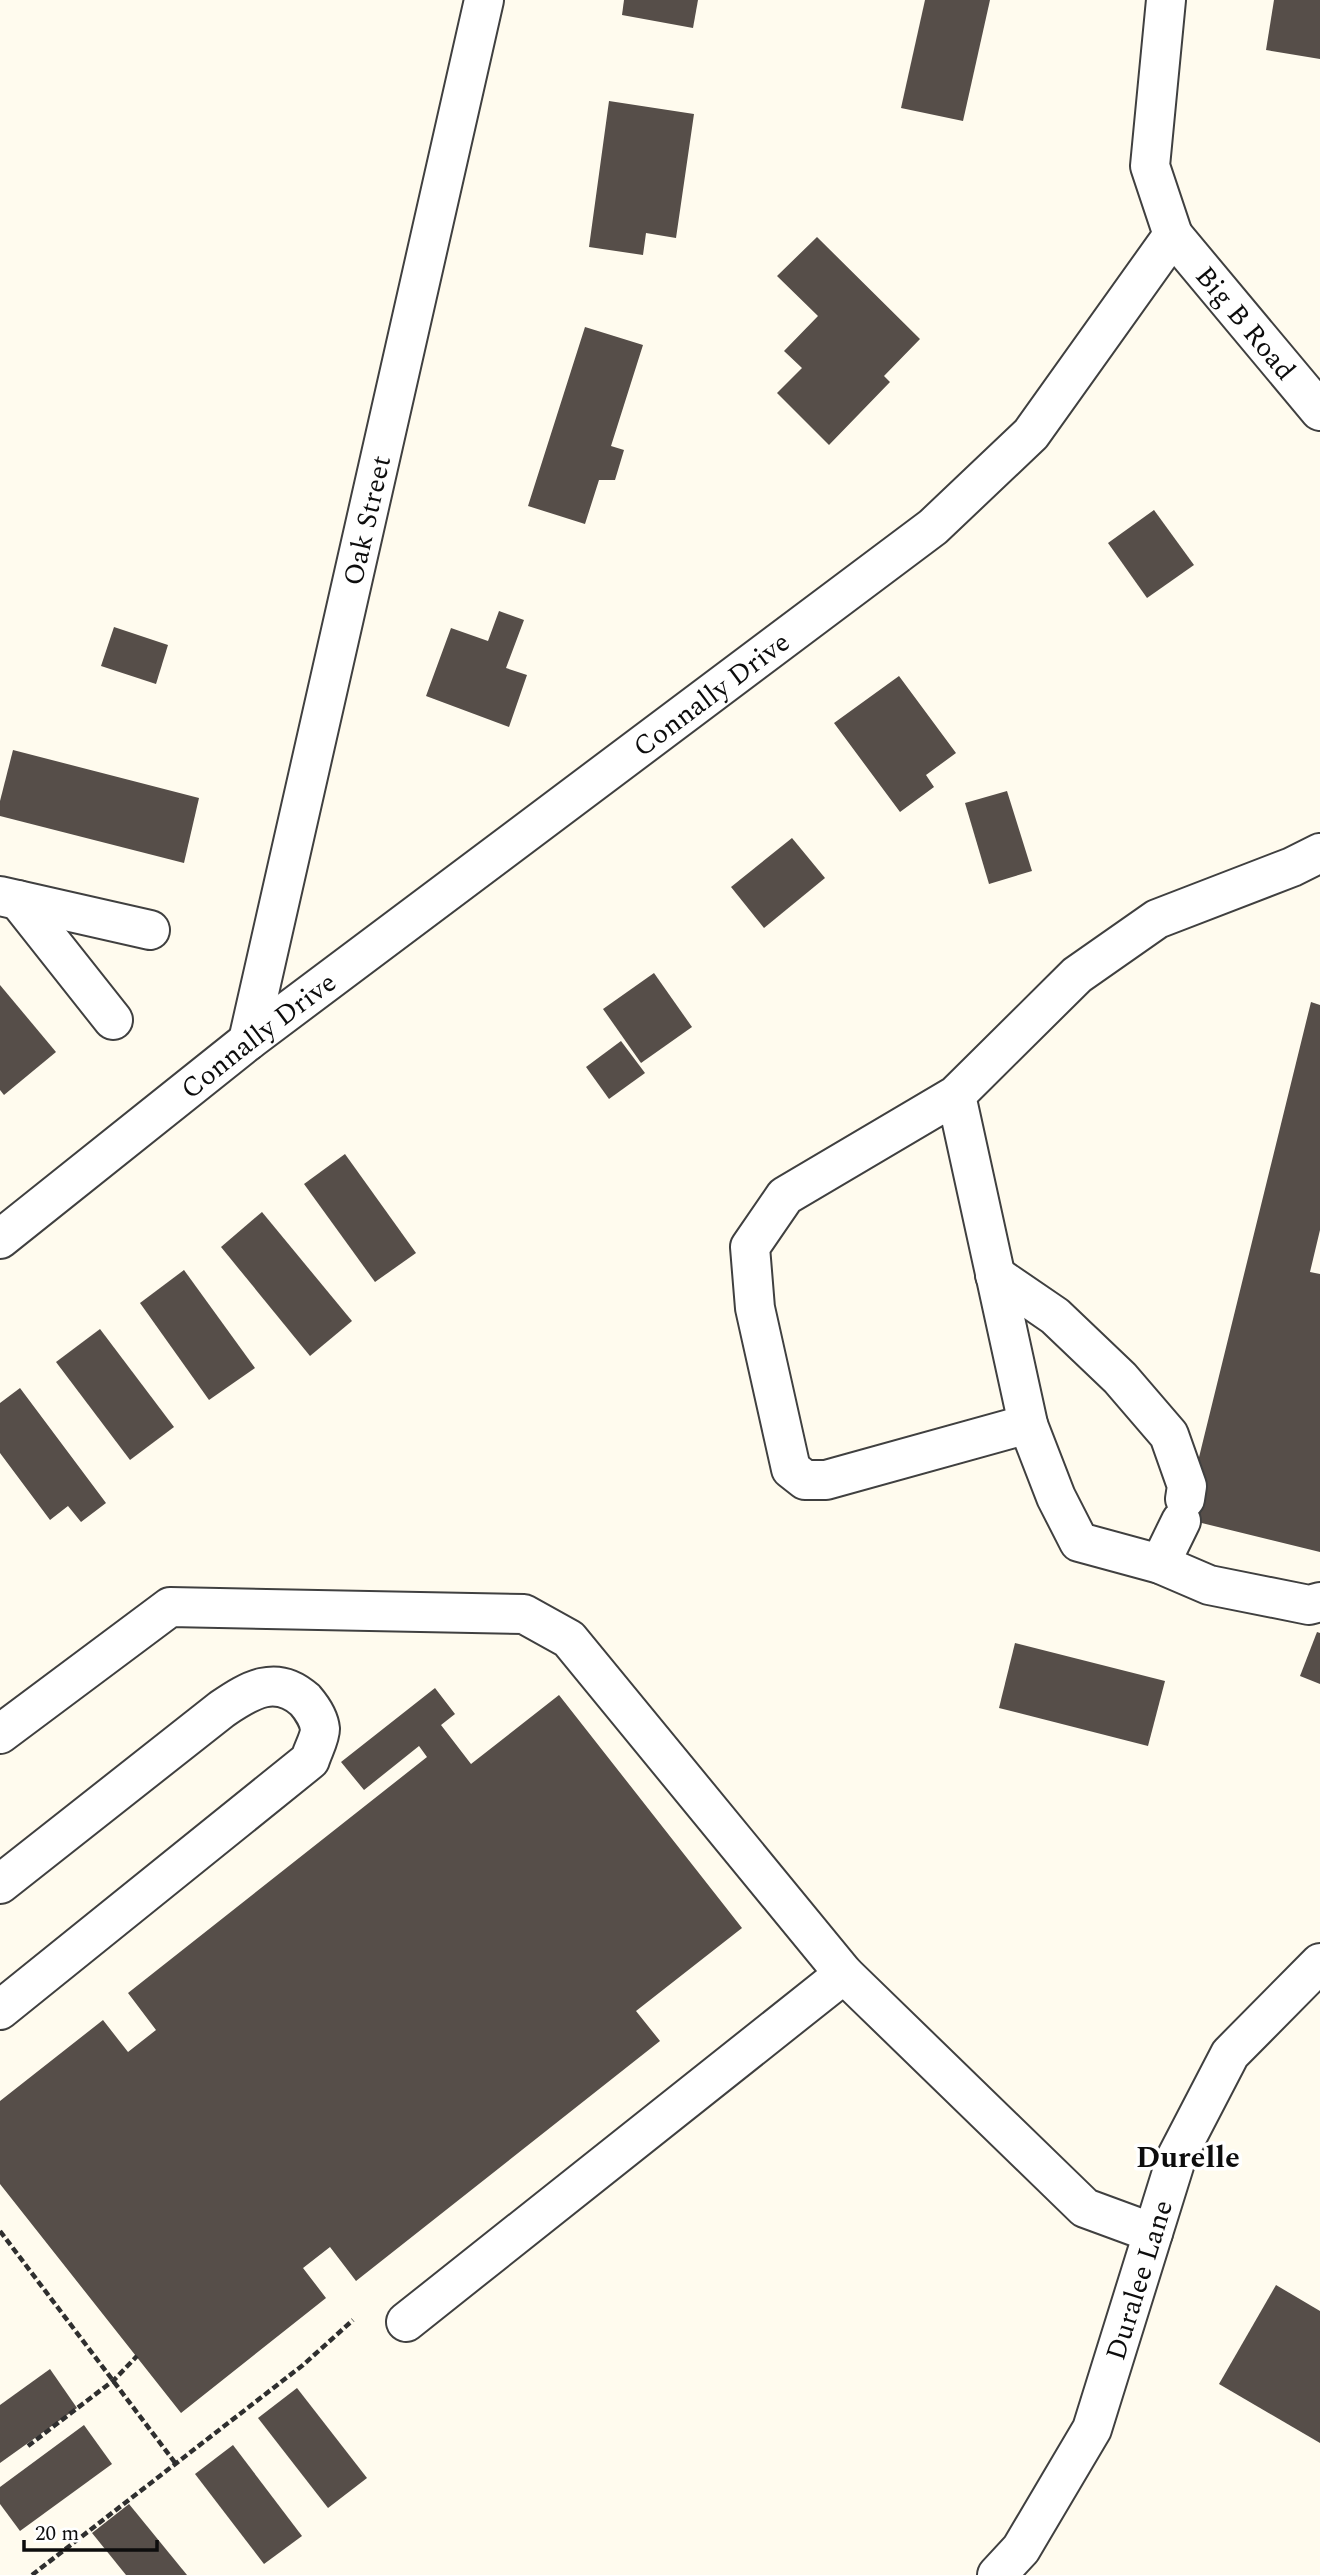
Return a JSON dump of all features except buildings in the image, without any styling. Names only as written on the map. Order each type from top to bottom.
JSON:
[{"type":"street","name":"Oak Street","points":[[248,1041],[484,0]]},
{"type":"street","points":[[1166,0],[1150,166],[1172,235]]},
{"type":"street","name":"Connally Drive","points":[[0,1239],[248,1041],[933,527],[1031,433],[1172,235]]},
{"type":"street","name":"Big B Road","points":[[1172,235],[1320,411]]},
{"type":"street","points":[[1027,1422],[1028,1424],[826,1480],[805,1480],[791,1469],[755,1308],[750,1247],[785,1196],[956,1095],[1077,975],[1157,919],[1293,867],[1320,853]]},
{"type":"street","points":[[9,898],[150,930]]},
{"type":"street","points":[[9,898],[113,1020]]},
{"type":"street","points":[[956,1095],[1027,1422],[1056,1497],[1079,1542],[1160,1564],[1209,1585],[1309,1605],[1320,1602]]},
{"type":"street","points":[[995,1275],[1055,1316],[1121,1378],[1169,1434],[1187,1486],[1183,1510],[1160,1564]]},
{"type":"street","points":[[0,1734],[170,1607],[524,1614],[569,1639],[844,1974],[1085,2208],[1153,2233]]},
{"type":"street","points":[[0,1884],[247,1692],[271,1685],[295,1692],[312,1707],[320,1729],[310,1760],[0,2010]]},
{"type":"street","name":"Duralee Lane","points":[[997,2575],[1021,2549],[1092,2430],[1177,2156],[1230,2054],[1320,1962]]},
{"type":"street","points":[[406,2322],[844,1974]]},
{"type":"path","points":[[0,2231],[176,2464]]},
{"type":"path","points":[[32,2575],[303,2365],[353,2320]]},
{"type":"path","points":[[29,2446],[114,2380],[137,2356]]},
{"type":"district","name":"Durelle","points":[[1188,2157]]}]
